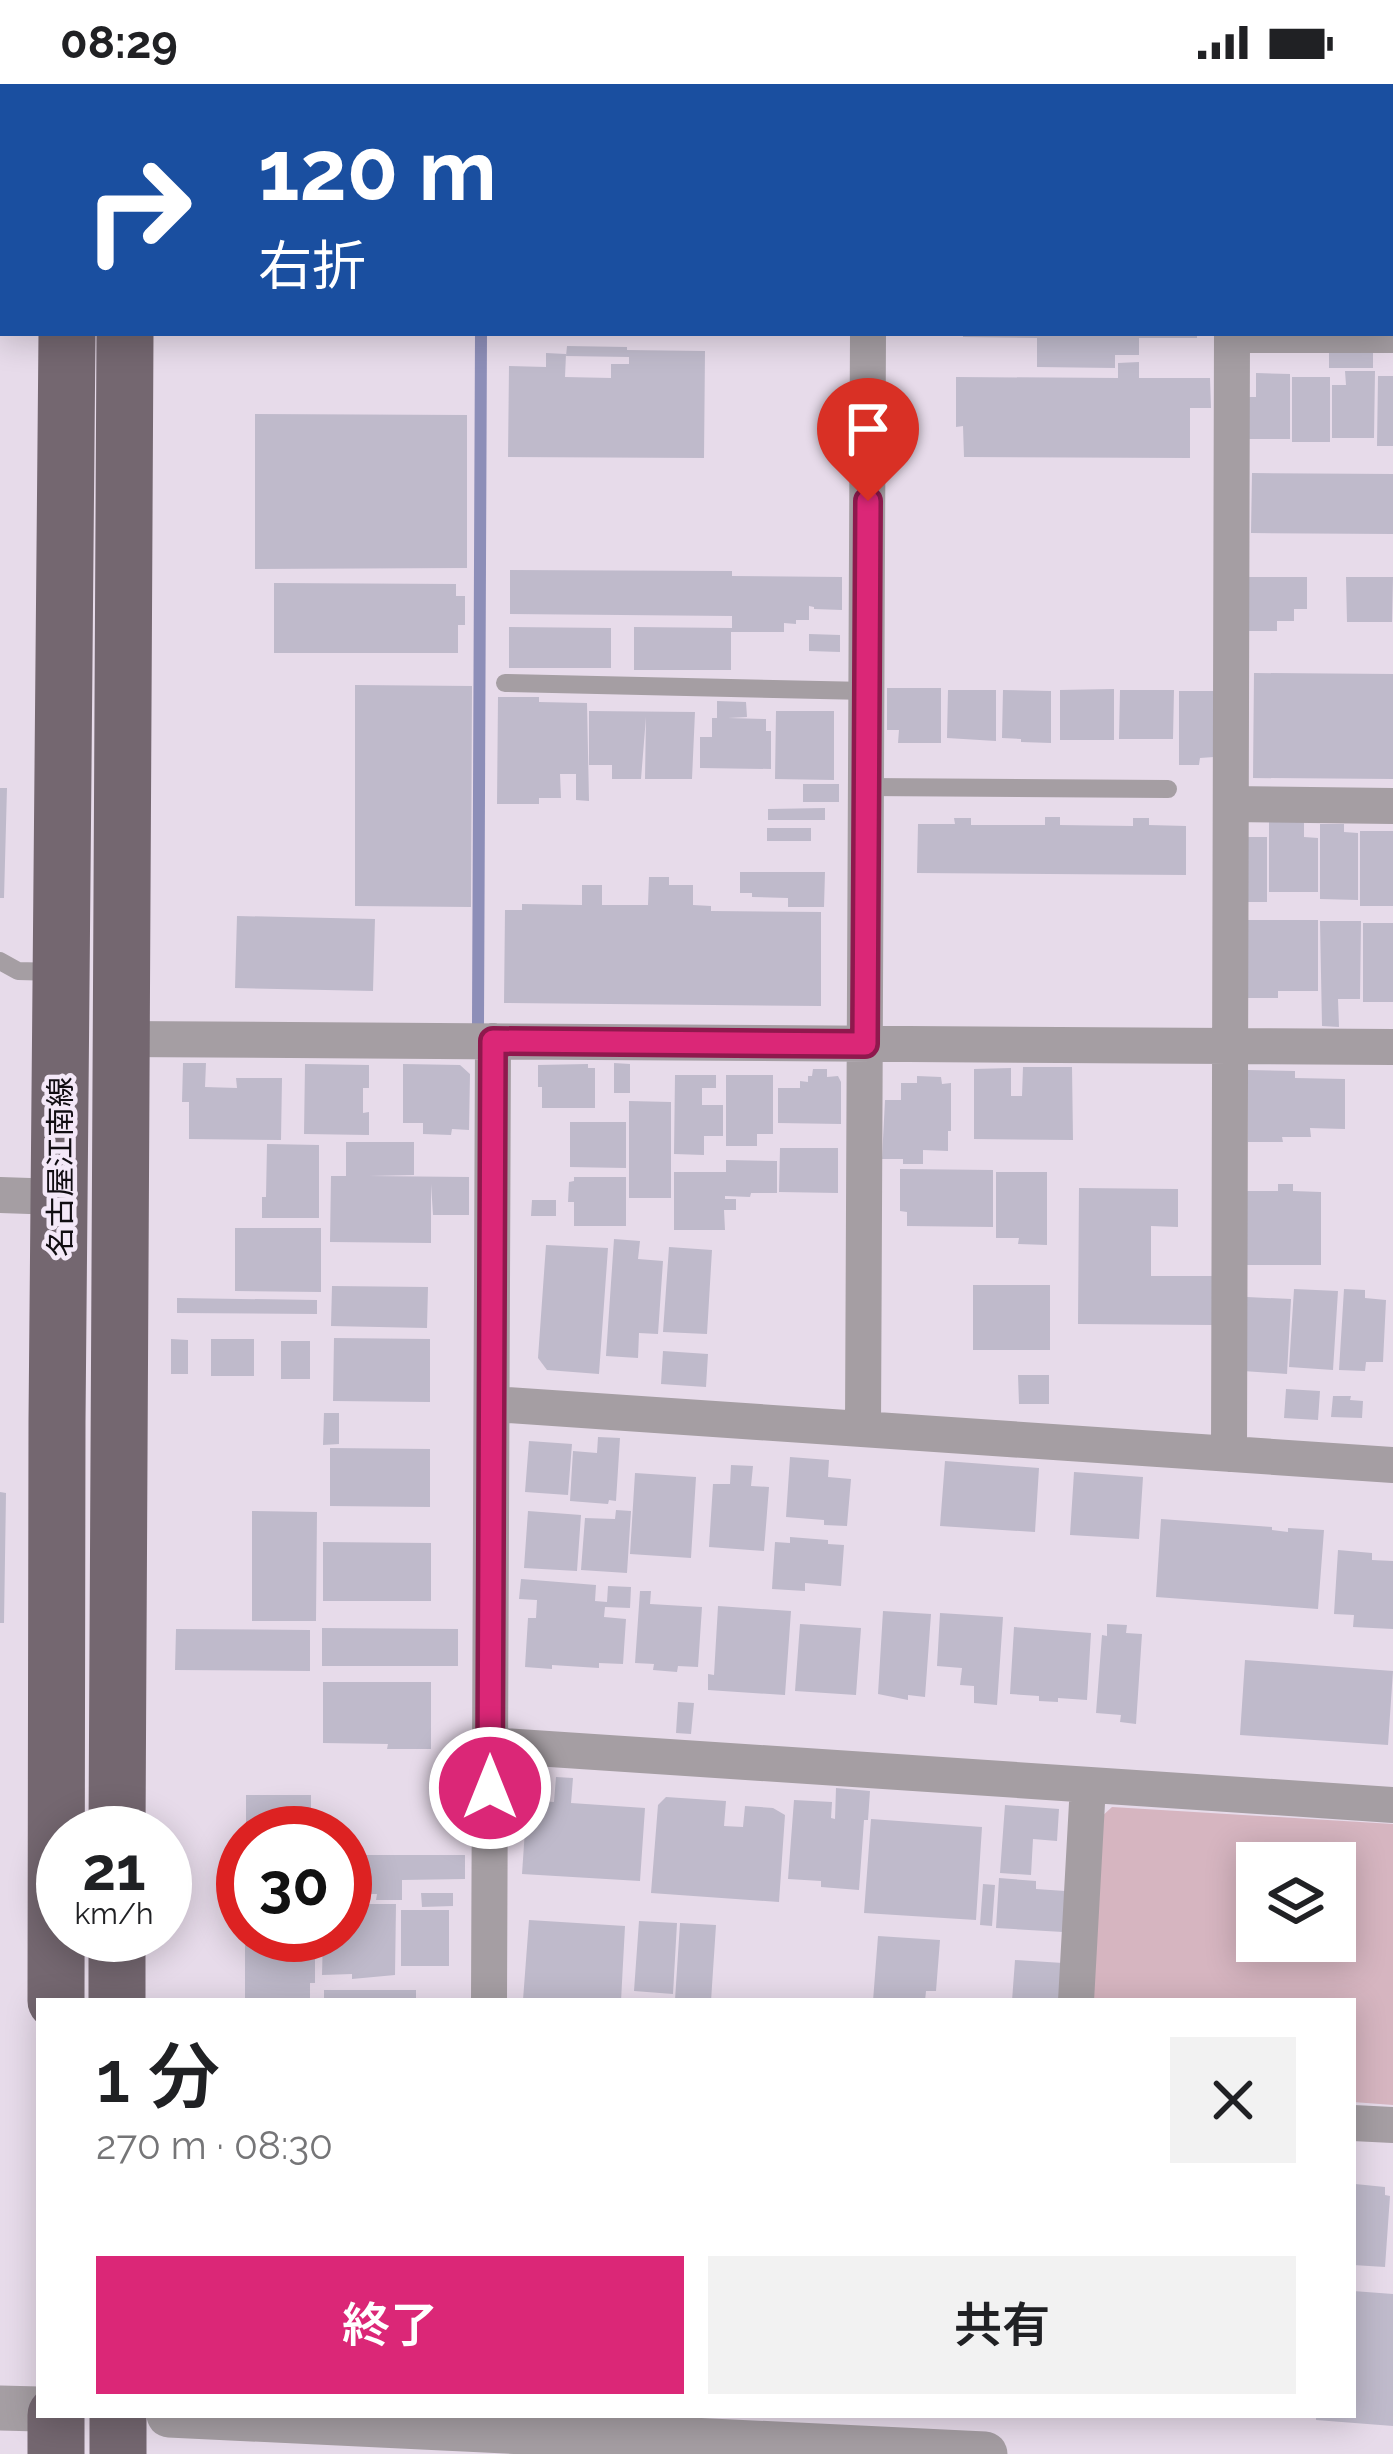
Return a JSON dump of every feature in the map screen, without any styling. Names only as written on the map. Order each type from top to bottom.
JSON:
[{"type":"main road","name":"名古屋江南線","points":[[56,1998],[68,336]]},
{"type":"main road","name":"名古屋江南線","points":[[117,1806],[125,336]]},
{"type":"main road","points":[[117,1962],[117,1998]]},
{"type":"main road","points":[[56,2418],[56,2454]]},
{"type":"main road","points":[[118,2418],[118,2454]]},
{"type":"street","points":[[863,1429],[868,336]]},
{"type":"street","points":[[1229,1454],[1232,336]]},
{"type":"street","points":[[1231,804],[1393,806]]},
{"type":"street","points":[[121,1039],[1393,1047]]},
{"type":"street","points":[[489,1998],[493,1041]]},
{"type":"street","points":[[0,1195],[59,1197]]},
{"type":"street","points":[[492,1404],[1393,1465]]},
{"type":"street","points":[[490,1745],[1393,1805]]},
{"type":"street","points":[[1076,1998],[1088,1784]]},
{"type":"street","points":[[1356,2123],[1393,2126]]},
{"type":"street","points":[[0,2408],[36,2409]]},
{"type":"street","points":[[222,2418],[986,2454]]},
{"type":"lane","points":[[505,683],[867,691]]},
{"type":"lane","points":[[866,788],[1168,789]]},
{"type":"lane","points":[[0,961],[18,970],[62,972]]},
{"type":"shaded area","points":[[1112,1807],[1393,1824],[1393,2105],[1356,2102],[1356,1998],[1089,1998],[1099,1819]]},
{"type":"building","points":[[963,337],[1197,338],[1139,338],[1139,355],[1115,355],[1115,368],[1037,367],[1037,338]]},
{"type":"building","points":[[567,346],[705,351],[704,458],[508,457],[509,366],[546,367],[546,353],[566,354],[565,377],[611,378],[611,364],[629,364],[629,357],[566,356]]},
{"type":"building","points":[[1329,349],[1373,349],[1373,368],[1329,368]]},
{"type":"building","points":[[1139,362],[1139,378],[1210,378],[1211,408],[1190,408],[1190,458],[964,457],[963,426],[956,427],[956,377],[1118,378],[1118,363]]},
{"type":"building","points":[[1345,371],[1375,371],[1374,438],[1332,438],[1332,385],[1346,385]]},
{"type":"building","points":[[1256,373],[1290,374],[1290,439],[1248,439],[1247,397],[1256,397]]},
{"type":"building","points":[[1378,376],[1393,376],[1393,446],[1377,446]]},
{"type":"building","points":[[1292,377],[1330,377],[1330,442],[1292,442]]},
{"type":"building","points":[[255,414],[467,415],[467,568],[255,569]]},
{"type":"building","points":[[1252,473],[1393,474],[1393,534],[1251,533]]},
{"type":"building","points":[[510,570],[732,571],[732,576],[842,577],[842,610],[809,606],[809,620],[784,623],[784,632],[731,632],[731,670],[634,670],[634,627],[732,628],[732,616],[510,614]]},
{"type":"building","points":[[1248,577],[1307,577],[1307,609],[1294,609],[1294,621],[1277,621],[1277,631],[1248,631]]},
{"type":"building","points":[[1346,577],[1393,577],[1392,622],[1347,622]]},
{"type":"building","points":[[274,583],[456,584],[456,596],[465,596],[458,653],[274,653]]},
{"type":"building","points":[[509,627],[611,628],[611,668],[509,668]]},
{"type":"building","points":[[809,634],[840,635],[840,652],[809,651]]},
{"type":"building","points":[[1254,673],[1393,674],[1393,779],[1253,778]]},
{"type":"building","points":[[355,685],[472,686],[471,907],[355,906]]},
{"type":"building","points":[[887,688],[941,688],[941,743],[898,743],[899,730],[887,730]]},
{"type":"building","points":[[1114,689],[1114,740],[1060,740],[1060,690]]},
{"type":"building","points":[[948,690],[996,690],[996,741],[947,738]]},
{"type":"building","points":[[1003,690],[1051,691],[1051,743],[1002,738]]},
{"type":"building","points":[[1120,690],[1174,690],[1173,739],[1119,739]]},
{"type":"building","points":[[1179,691],[1215,691],[1214,757],[1200,758],[1199,765],[1179,765]]},
{"type":"building","points":[[498,697],[587,703],[589,801],[576,800],[576,774],[560,774],[561,798],[539,798],[539,804],[497,804]]},
{"type":"building","points":[[717,701],[746,702],[747,717],[728,718],[766,719],[766,731],[771,731],[771,769],[700,768],[700,737],[712,737]]},
{"type":"building","points":[[589,711],[695,712],[692,779],[645,779],[646,717],[641,779],[612,779],[612,765],[589,765]]},
{"type":"building","points":[[776,711],[834,711],[834,780],[775,779]]},
{"type":"building","points":[[803,784],[839,784],[839,802],[803,802]]},
{"type":"building","points":[[0,788],[7,788],[4,898],[0,898]]},
{"type":"building","points":[[825,808],[825,820],[768,820],[768,809]]},
{"type":"building","points":[[1045,817],[1060,817],[1060,825],[1133,826],[1133,818],[1149,818],[1149,825],[1186,826],[1186,875],[917,873],[918,824],[955,824],[954,818],[971,818],[971,825],[1045,825]]},
{"type":"building","points":[[1269,822],[1304,822],[1304,837],[1318,838],[1318,892],[1269,892]]},
{"type":"building","points":[[1320,824],[1344,824],[1344,832],[1358,833],[1358,900],[1320,899]]},
{"type":"building","points":[[767,828],[811,828],[811,841],[767,841]]},
{"type":"building","points":[[1360,831],[1393,831],[1393,906],[1360,906]]},
{"type":"building","points":[[1243,837],[1267,837],[1267,902],[1243,902]]},
{"type":"building","points":[[740,872],[825,872],[824,907],[788,907],[788,898],[740,893]]},
{"type":"building","points":[[649,877],[669,877],[669,885],[693,885],[693,905],[711,906],[711,911],[821,912],[821,1006],[504,1003],[505,910],[522,910],[522,904],[582,905],[582,885],[602,885],[602,905],[648,905]]},
{"type":"building","points":[[237,916],[375,919],[373,991],[235,988]]},
{"type":"building","points":[[1243,920],[1318,920],[1318,991],[1278,991],[1278,998],[1243,998]]},
{"type":"building","points":[[1320,921],[1361,921],[1360,999],[1338,999],[1339,1027],[1322,1026]]},
{"type":"building","points":[[1363,923],[1393,923],[1393,1002],[1363,1002]]},
{"type":"building","points":[[183,1063],[206,1063],[205,1087],[237,1088],[236,1078],[282,1078],[281,1140],[189,1139],[189,1102],[182,1102]]},
{"type":"building","points":[[614,1063],[630,1064],[630,1093],[614,1093]]},
{"type":"building","points":[[305,1064],[369,1065],[363,1113],[369,1112],[369,1135],[304,1134]]},
{"type":"building","points":[[403,1064],[460,1065],[470,1074],[469,1130],[423,1134],[423,1123],[403,1123]]},
{"type":"building","points":[[588,1064],[595,1068],[595,1108],[542,1108],[538,1065]]},
{"type":"building","points":[[1023,1067],[1072,1067],[1073,1140],[974,1139],[974,1069],[1011,1068],[1011,1096],[1022,1096]]},
{"type":"building","points":[[813,1069],[827,1069],[827,1077],[838,1076],[841,1124],[778,1123],[778,1088],[800,1088],[800,1081],[808,1082]]},
{"type":"building","points":[[1248,1070],[1295,1071],[1295,1078],[1345,1079],[1345,1129],[1310,1128],[1311,1137],[1248,1142]]},
{"type":"building","points":[[675,1075],[716,1075],[716,1088],[702,1088],[702,1105],[723,1105],[723,1136],[704,1136],[704,1155],[674,1154]]},
{"type":"building","points":[[726,1075],[773,1075],[773,1134],[757,1134],[757,1146],[726,1146]]},
{"type":"building","points":[[917,1076],[941,1077],[942,1084],[951,1083],[948,1151],[923,1150],[923,1164],[882,1159],[885,1100],[901,1100],[901,1083],[917,1083]]},
{"type":"building","points":[[629,1101],[671,1102],[671,1198],[629,1198]]},
{"type":"building","points":[[570,1122],[626,1122],[626,1168],[570,1167]]},
{"type":"building","points":[[346,1142],[414,1142],[414,1175],[369,1176],[469,1177],[469,1215],[433,1215],[431,1184],[431,1243],[330,1242],[331,1176],[346,1176]]},
{"type":"building","points":[[267,1144],[319,1145],[319,1218],[262,1218]]},
{"type":"building","points":[[780,1148],[838,1148],[838,1193],[779,1192]]},
{"type":"building","points":[[726,1160],[777,1161],[777,1193],[725,1196],[736,1199],[736,1210],[724,1210],[725,1230],[674,1230],[674,1172],[726,1172]]},
{"type":"building","points":[[900,1169],[993,1170],[993,1227],[907,1226],[907,1212],[900,1211]]},
{"type":"building","points":[[996,1172],[1047,1172],[1047,1245],[996,1238]]},
{"type":"building","points":[[574,1177],[626,1177],[626,1226],[574,1226],[574,1202],[568,1202],[569,1182]]},
{"type":"building","points":[[1278,1184],[1293,1184],[1293,1191],[1321,1192],[1321,1265],[1243,1265],[1243,1191],[1278,1191]]},
{"type":"building","points":[[1079,1188],[1178,1189],[1178,1227],[1151,1226],[1151,1276],[1213,1276],[1213,1325],[1078,1324]]},
{"type":"building","points":[[532,1200],[556,1200],[556,1216],[531,1216]]},
{"type":"building","points":[[235,1228],[321,1228],[321,1292],[235,1291]]},
{"type":"building","points":[[614,1239],[640,1241],[638,1259],[663,1261],[658,1334],[639,1333],[638,1358],[606,1356]]},
{"type":"building","points":[[546,1245],[608,1248],[599,1374],[547,1370],[538,1358]]},
{"type":"building","points":[[669,1247],[712,1250],[707,1334],[663,1332]]},
{"type":"building","points":[[973,1285],[1050,1285],[1050,1350],[973,1350]]},
{"type":"building","points":[[332,1286],[428,1287],[427,1328],[331,1326]]},
{"type":"building","points":[[1294,1289],[1338,1291],[1333,1370],[1289,1367]]},
{"type":"building","points":[[1344,1289],[1365,1290],[1365,1298],[1386,1300],[1383,1362],[1366,1362],[1365,1371],[1339,1370]]},
{"type":"building","points":[[1247,1297],[1291,1299],[1287,1374],[1243,1371]]},
{"type":"building","points":[[177,1298],[317,1300],[317,1314],[177,1313]]},
{"type":"building","points":[[334,1338],[430,1339],[430,1402],[333,1401]]},
{"type":"building","points":[[171,1339],[188,1340],[188,1374],[171,1374]]},
{"type":"building","points":[[211,1339],[254,1339],[254,1376],[211,1376]]},
{"type":"building","points":[[281,1341],[310,1341],[310,1379],[281,1379]]},
{"type":"building","points":[[663,1351],[708,1354],[706,1387],[661,1384]]},
{"type":"building","points":[[1018,1375],[1049,1375],[1049,1404],[1019,1404]]},
{"type":"building","points":[[1286,1389],[1320,1391],[1318,1420],[1284,1418]]},
{"type":"building","points":[[1333,1396],[1363,1401],[1362,1418],[1331,1417]]},
{"type":"building","points":[[324,1413],[339,1413],[339,1444],[323,1445]]},
{"type":"building","points":[[598,1437],[620,1438],[616,1501],[570,1501],[573,1451],[597,1453]]},
{"type":"building","points":[[529,1441],[572,1444],[568,1495],[525,1492]]},
{"type":"building","points":[[330,1448],[430,1449],[430,1507],[330,1506]]},
{"type":"building","points":[[790,1457],[829,1460],[828,1477],[851,1479],[847,1526],[786,1517]]},
{"type":"building","points":[[945,1461],[1039,1468],[1035,1532],[940,1526]]},
{"type":"building","points":[[731,1465],[753,1466],[751,1486],[769,1487],[764,1551],[709,1547],[713,1484],[730,1484]]},
{"type":"building","points":[[1074,1472],[1143,1477],[1139,1539],[1070,1535]]},
{"type":"building","points":[[635,1473],[696,1477],[691,1558],[630,1554]]},
{"type":"building","points":[[0,1492],[6,1493],[4,1623],[0,1623]]},
{"type":"building","points":[[616,1510],[631,1511],[627,1573],[581,1570],[585,1518],[615,1519]]},
{"type":"building","points":[[252,1511],[317,1512],[316,1621],[252,1621]]},
{"type":"building","points":[[528,1511],[581,1515],[577,1571],[524,1568]]},
{"type":"building","points":[[1161,1519],[1288,1532],[1288,1528],[1324,1530],[1318,1609],[1156,1597]]},
{"type":"building","points":[[790,1537],[844,1545],[841,1586],[805,1583],[805,1591],[772,1589],[775,1542],[790,1543]]},
{"type":"building","points":[[323,1542],[431,1543],[431,1601],[323,1601]]},
{"type":"building","points":[[1338,1550],[1372,1553],[1372,1560],[1393,1561],[1393,1629],[1353,1627],[1354,1615],[1334,1614]]},
{"type":"building","points":[[521,1579],[596,1585],[595,1601],[607,1602],[608,1586],[631,1587],[630,1608],[605,1607],[604,1617],[626,1619],[623,1664],[525,1667],[528,1618],[536,1618],[537,1600],[519,1599]]},
{"type":"building","points":[[640,1591],[651,1591],[650,1604],[702,1607],[698,1667],[678,1666],[677,1672],[635,1663]]},
{"type":"building","points":[[718,1606],[791,1611],[785,1695],[708,1690],[708,1674],[714,1675]]},
{"type":"building","points":[[883,1611],[931,1614],[925,1697],[908,1695],[908,1700],[878,1694]]},
{"type":"building","points":[[940,1613],[1003,1617],[997,1705],[974,1703],[974,1686],[960,1685],[962,1668],[937,1666]]},
{"type":"building","points":[[800,1624],[861,1628],[856,1695],[795,1691]]},
{"type":"building","points":[[1107,1624],[1127,1625],[1126,1633],[1142,1634],[1136,1724],[1120,1722],[1121,1715],[1096,1713],[1102,1635],[1107,1636]]},
{"type":"building","points":[[1014,1627],[1091,1633],[1087,1700],[1039,1701],[1039,1696],[1010,1694]]},
{"type":"building","points":[[322,1628],[458,1629],[458,1666],[322,1666]]},
{"type":"building","points":[[176,1629],[310,1630],[310,1671],[175,1670]]},
{"type":"building","points":[[1245,1660],[1393,1671],[1388,1745],[1240,1735]]},
{"type":"building","points":[[323,1682],[431,1682],[431,1749],[323,1743]]},
{"type":"building","points":[[678,1702],[694,1703],[691,1734],[676,1733]]},
{"type":"building","points":[[556,1777],[573,1778],[571,1803],[645,1808],[640,1881],[522,1874],[527,1800],[554,1802]]},
{"type":"building","points":[[836,1788],[870,1791],[859,1890],[788,1879],[794,1800],[832,1802],[831,1818],[835,1819]]},
{"type":"building","points":[[246,1795],[311,1795],[311,1806],[246,1806]]},
{"type":"building","points":[[666,1797],[726,1801],[724,1826],[743,1827],[745,1806],[773,1808],[785,1815],[779,1902],[651,1893],[658,1805]]},
{"type":"building","points":[[1005,1805],[1059,1809],[1057,1841],[1033,1839],[1031,1875],[1000,1873]]},
{"type":"building","points":[[871,1819],[982,1827],[976,1920],[864,1913]]},
{"type":"building","points":[[372,1855],[465,1855],[465,1879],[402,1880],[402,1900],[376,1900],[377,1894],[372,1894]]},
{"type":"building","points":[[999,1878],[1036,1881],[1036,1889],[1065,1891],[1063,1932],[996,1928]]},
{"type":"building","points":[[983,1884],[995,1885],[992,1926],[980,1925]]},
{"type":"building","points":[[421,1893],[453,1893],[453,1906],[422,1907]]},
{"type":"building","points":[[372,1904],[396,1904],[395,1975],[352,1979],[352,1974],[322,1975],[322,1962],[372,1962]]},
{"type":"building","points":[[401,1910],[449,1910],[449,1966],[401,1966]]},
{"type":"building","points":[[529,1920],[625,1926],[621,1998],[523,1998]]},
{"type":"building","points":[[639,1921],[677,1923],[673,1994],[634,1991]]},
{"type":"building","points":[[680,1923],[716,1925],[711,1998],[675,1998]]},
{"type":"building","points":[[878,1936],[940,1940],[936,1991],[926,1991],[925,1998],[873,1998]]},
{"type":"building","points":[[1015,1960],[1063,1963],[1060,1998],[1012,1998]]},
{"type":"building","points":[[245,1962],[315,1962],[310,1998],[245,1998]]},
{"type":"building","points":[[324,1990],[416,1990],[416,1998],[324,1998]]},
{"type":"building","points":[[1356,2184],[1385,2187],[1385,2195],[1390,2196],[1385,2267],[1356,2265]]},
{"type":"building","points":[[1356,2291],[1393,2294],[1393,2426],[1316,2420],[1356,2418]]},
{"type":"waterway","points":[[478,1024],[481,336]]},
{"type":"route","points":[[490,1788],[493,1041],[865,1044],[868,501]]}]
